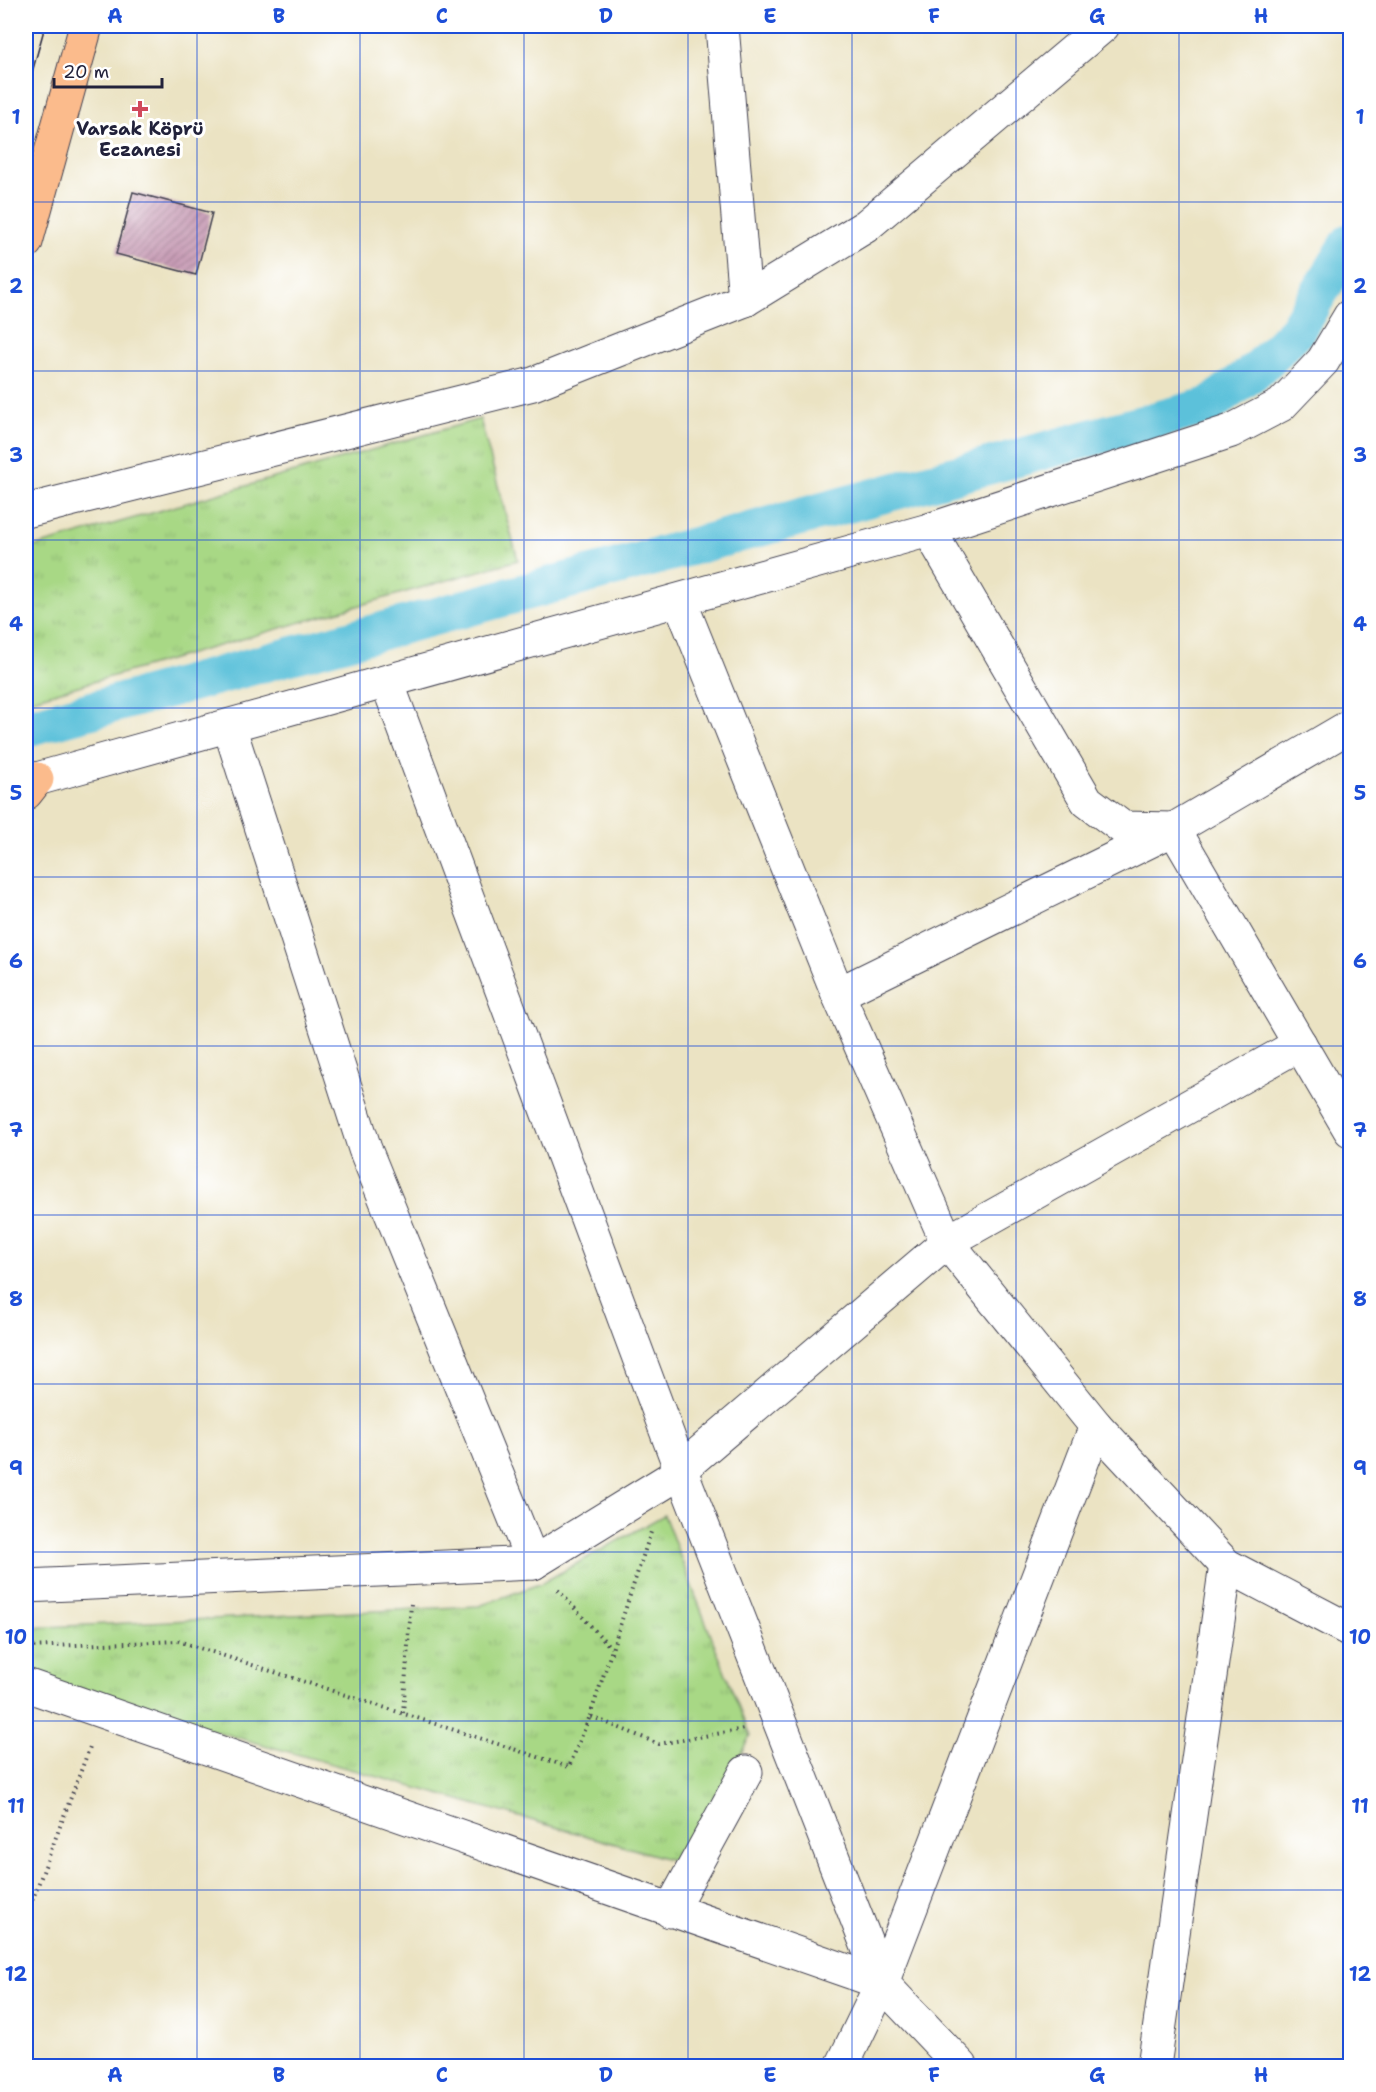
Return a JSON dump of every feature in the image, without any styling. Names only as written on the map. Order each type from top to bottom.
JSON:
[{"type":"main road","points":[[26,242],[86,26]]},
{"type":"street","points":[[722,26],[745,300]]},
{"type":"street","points":[[26,511],[533,384],[745,300],[866,226],[1103,26]]},
{"type":"street","points":[[29,785],[229,726],[929,530],[1231,431],[1281,405],[1323,361],[1350,316]]},
{"type":"street","points":[[929,530],[1087,801],[1123,828],[1174,829]]},
{"type":"street","points":[[680,601],[838,994],[947,1242],[1096,1426],[1226,1565],[1350,1630]]},
{"type":"street","points":[[387,682],[674,1474],[780,1723],[882,1983],[961,2067]]},
{"type":"street","points":[[229,726],[365,1149],[533,1563]]},
{"type":"street","points":[[838,994],[1174,829],[1350,726]]},
{"type":"street","points":[[1174,829],[1350,1130]]},
{"type":"street","points":[[26,1586],[533,1563],[674,1474],[947,1242],[1300,1044]]},
{"type":"street","points":[[842,2067],[882,1983],[1096,1426]]},
{"type":"street","points":[[1154,2067],[1226,1565]]},
{"type":"street","points":[[26,1685],[882,1983]]},
{"type":"street","points":[[670,1911],[746,1772]]},
{"type":"path","points":[[26,1635],[28,1647],[178,1641],[569,1767],[590,1716],[674,1474]]},
{"type":"path","points":[[533,1563],[612,1649]]},
{"type":"path","points":[[403,1713],[414,1569]]},
{"type":"path","points":[[26,1917],[103,1713]]},
{"type":"path","points":[[590,1716],[659,1744],[780,1723]]},
{"type":"green space","points":[[480,419],[518,560],[26,701],[26,549]]},
{"type":"green space","points":[[664,1515],[750,1736],[683,1863],[119,1704],[26,1682],[26,1628],[479,1606],[542,1583]]},
{"type":"building","points":[[133,192],[212,213],[196,275],[116,254]]},
{"type":"waterway","points":[[26,728],[1208,406],[1258,369],[1296,331],[1350,242]]},
{"type":"tram line","points":[[26,94],[45,26]]},
{"type":"place","name":"Varsak Köprü Eczanesi","points":[[140,109]]}]
